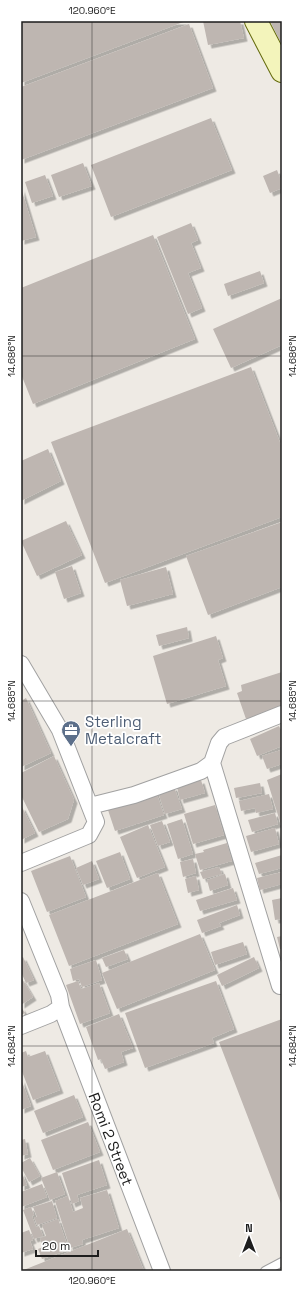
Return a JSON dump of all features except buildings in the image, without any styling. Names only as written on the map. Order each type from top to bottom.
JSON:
[{"type":"street","points":[[256,21],[282,71]]},
{"type":"street","points":[[21,664],[60,730],[96,822],[89,835],[21,863]]},
{"type":"street","points":[[90,806],[134,795],[201,771],[212,763],[219,743],[224,738],[282,714]]},
{"type":"street","points":[[212,763],[280,986]]},
{"type":"street","name":"Romi 2 Street","points":[[21,901],[59,995],[61,1007],[162,1271]]},
{"type":"street","points":[[21,1026],[51,1014],[61,1007]]},
{"type":"lane","points":[[265,1271],[282,1262]]},
{"type":"place","name":"Sterling Metalcraft","points":[[71,747]]}]
